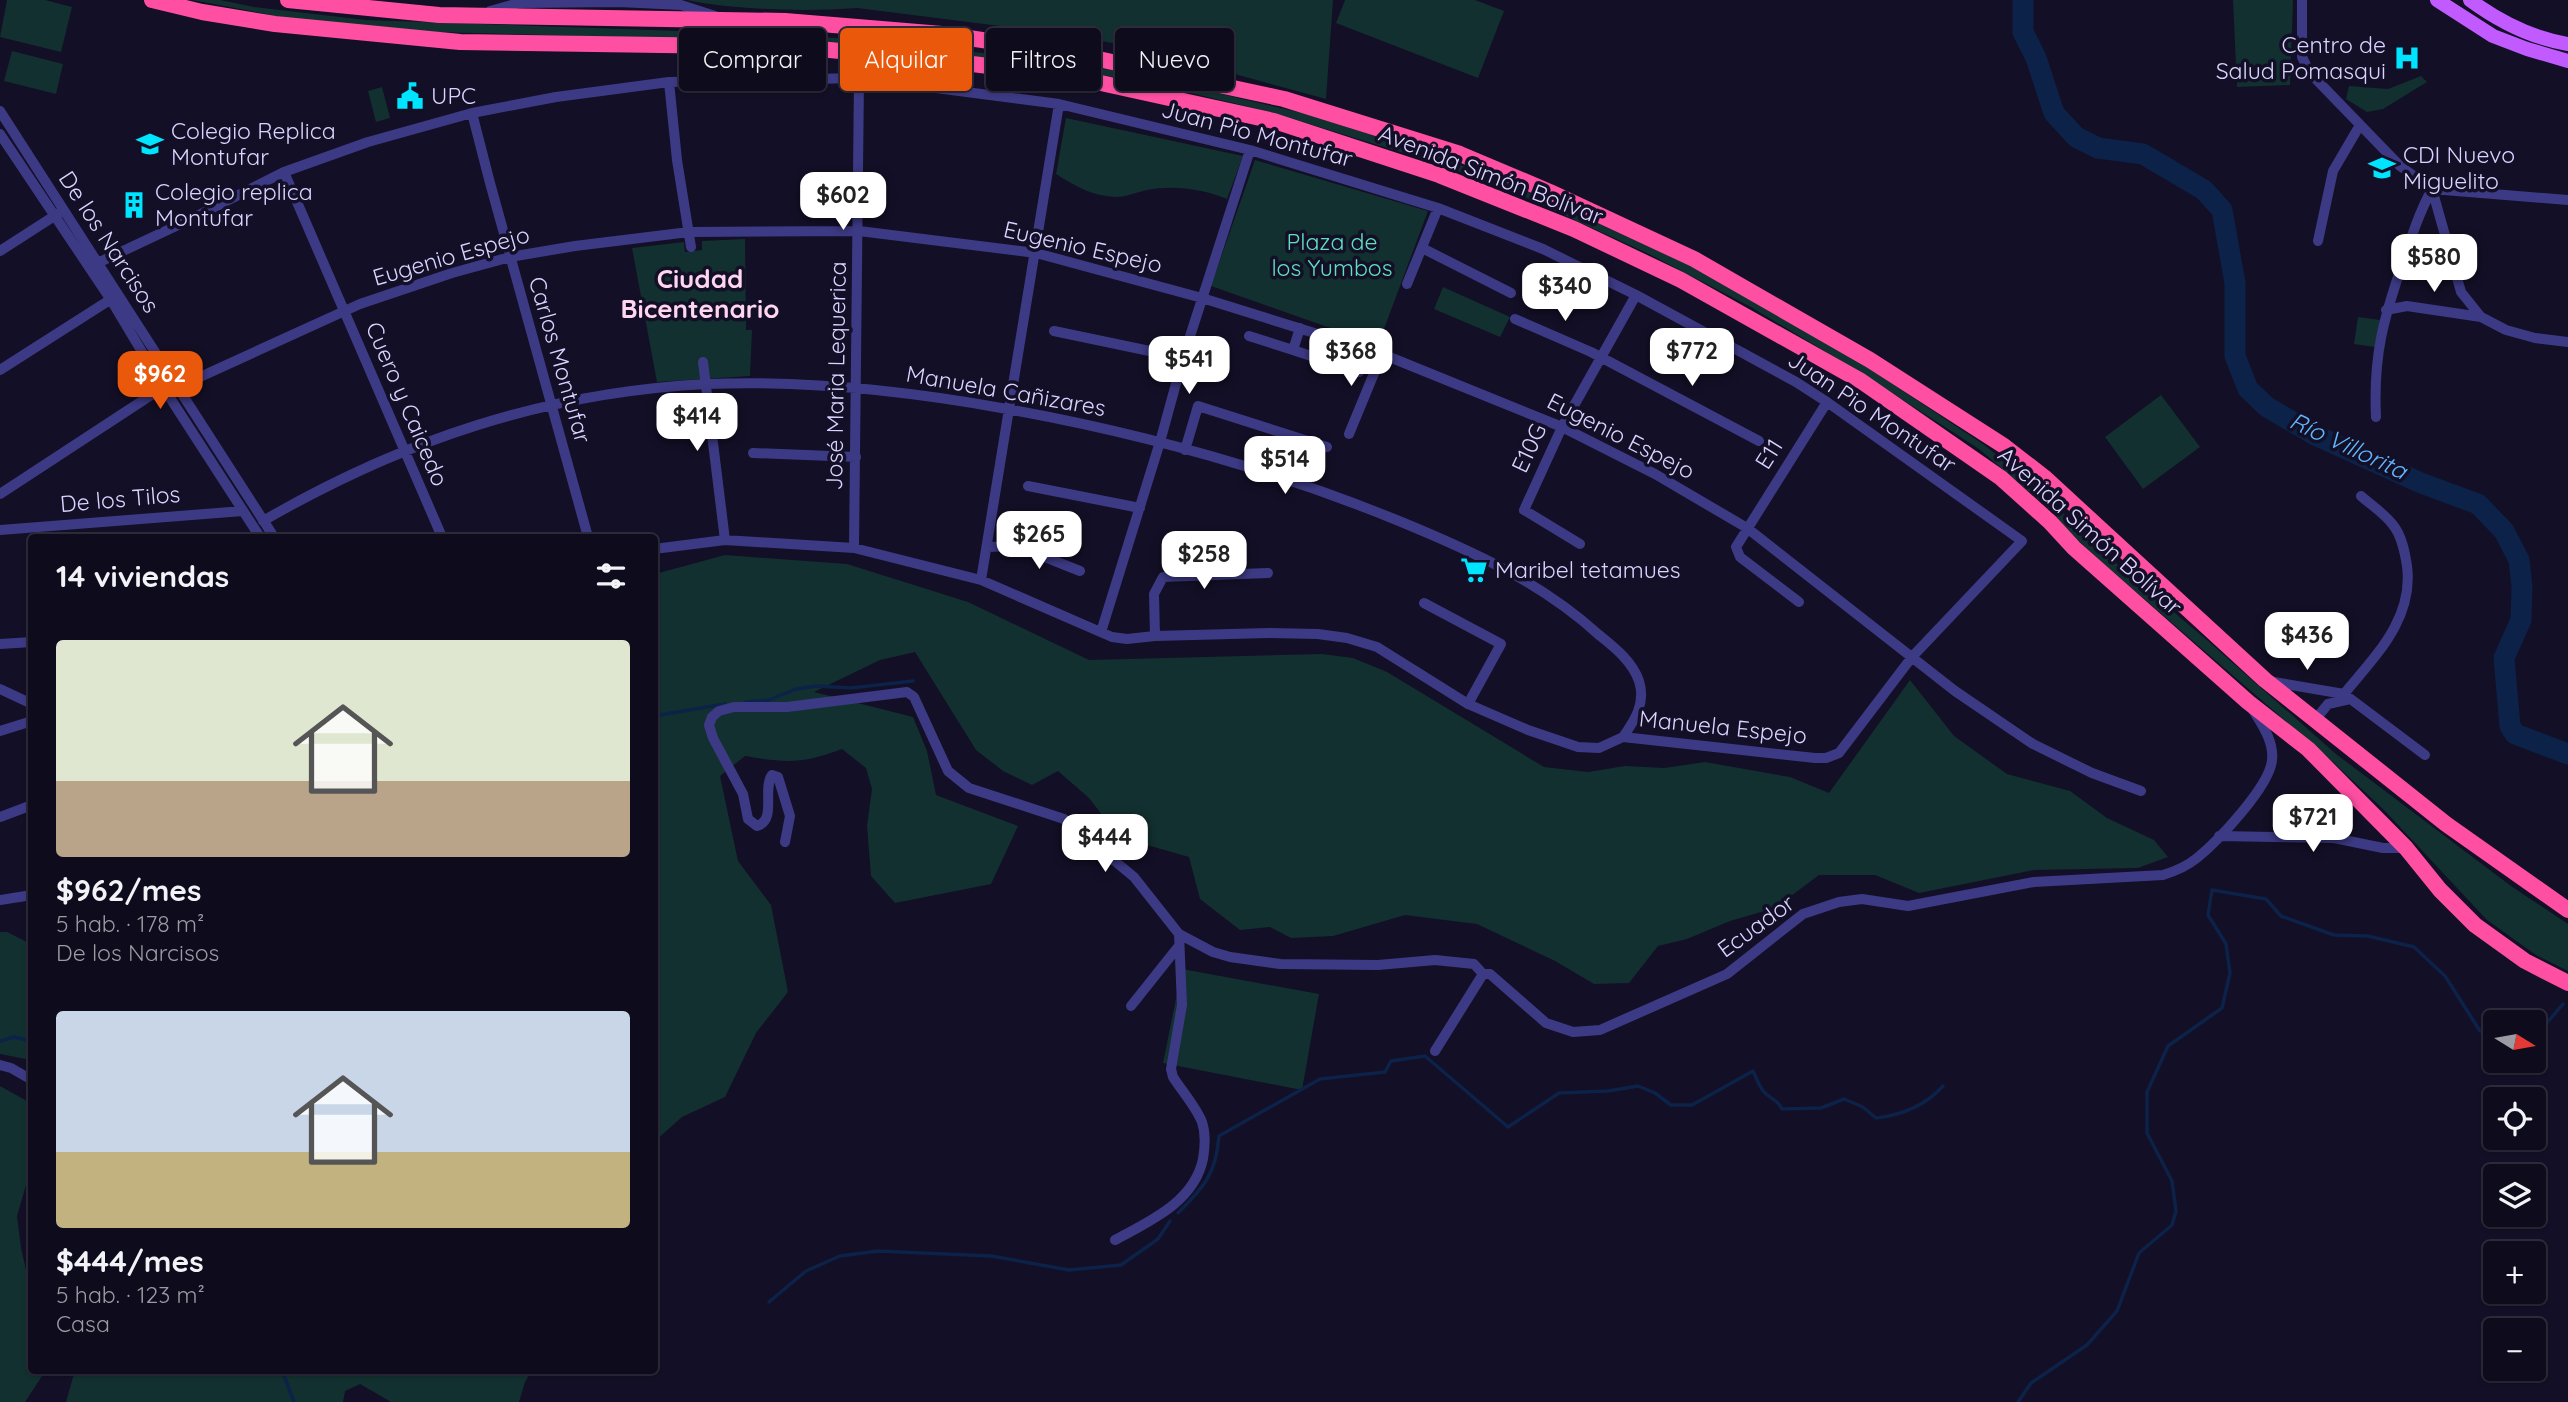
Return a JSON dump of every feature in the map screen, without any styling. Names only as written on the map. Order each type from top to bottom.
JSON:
[{"type":"highway","name":"Avenida Simón Bolívar","points":[[152,0],[202,12],[275,24],[435,40],[798,47],[1069,76],[1274,121],[1439,175],[1574,229],[1681,280],[1861,381],[2001,478],[2074,548],[2248,702],[2308,749],[2406,848],[2440,890],[2475,925],[2525,961],[2568,983]]},
{"type":"highway","name":"Avenida Simón Bolívar","points":[[288,0],[473,16],[785,21],[942,34],[1088,57],[1284,99],[1460,155],[1550,192],[1695,259],[1870,360],[2004,446],[2044,477],[2265,680],[2446,824],[2568,910]]},
{"type":"main road","points":[[2438,0],[2493,36],[2568,61]]},
{"type":"main road","points":[[2470,0],[2495,19],[2529,34],[2568,44]]},
{"type":"street","points":[[2302,0],[2302,57],[2310,73],[2400,166],[2432,189],[2568,200]]},
{"type":"street","points":[[473,16],[519,3],[606,1],[681,5],[721,19]]},
{"type":"street","name":"Juan Pio Montufar","points":[[93,265],[284,172],[368,142],[472,113],[556,97],[668,82],[840,78]]},
{"type":"street","points":[[668,82],[691,247]]},
{"type":"street","name":"José Maria Lequerica","points":[[854,548],[859,91]]},
{"type":"street","name":"Juan Pio Montufar","points":[[959,91],[1059,104],[1250,150],[1438,208],[1543,249],[1636,295],[1796,382],[2022,541]]},
{"type":"street","points":[[981,580],[1059,104]]},
{"type":"street","name":"De los Narcisos","points":[[0,111],[3,129],[114,297],[176,384],[272,534]]},
{"type":"street","name":"Carlos Montufar","points":[[472,113],[587,534]]},
{"type":"street","points":[[2318,241],[2333,171],[2360,125]]},
{"type":"street","points":[[1101,632],[1183,358],[1250,150]]},
{"type":"street","name":"Cuero y Caicedo","points":[[284,172],[441,534]]},
{"type":"street","points":[[2376,417],[2374,382],[2386,310],[2415,227],[2432,189]]},
{"type":"street","points":[[2432,189],[2461,292],[2481,317]]},
{"type":"street","points":[[1407,284],[1438,208]]},
{"type":"street","points":[[0,251],[60,213]]},
{"type":"street","name":"Eugenio Espejo","points":[[0,494],[163,387],[176,384],[344,311],[452,273],[510,257],[633,237],[689,232],[859,231],[1036,253],[1202,298],[1382,354],[1562,427],[1655,474],[1747,528],[1984,712],[2033,744],[2092,773],[2141,791]]},
{"type":"street","points":[[1422,248],[1511,293]]},
{"type":"street","name":"E10G","points":[[1580,544],[1524,510],[1562,427],[1636,295]]},
{"type":"street","points":[[0,370],[114,297]]},
{"type":"street","name":"De los Narcisos","points":[[114,297],[163,387],[258,534]]},
{"type":"street","points":[[2386,310],[2407,306],[2481,317],[2506,330],[2535,338],[2568,342]]},
{"type":"street","points":[[1515,319],[1601,357],[1759,441]]},
{"type":"street","points":[[1293,350],[1300,328]]},
{"type":"street","points":[[1054,331],[1183,358]]},
{"type":"street","points":[[1249,336],[1359,372]]},
{"type":"street","points":[[1349,434],[1382,354]]},
{"type":"street","points":[[703,362],[725,540]]},
{"type":"street","name":"Manuela Cañizares","points":[[263,521],[330,484],[405,450],[480,422],[552,404],[625,393],[705,384],[779,383],[857,387],[1008,409],[1160,442],[1330,493],[1493,562],[1570,608],[1627,659],[1639,682],[1641,702],[1638,716],[1623,737]]},
{"type":"street","name":"E11","points":[[1747,528],[1827,402]]},
{"type":"street","points":[[1185,450],[1198,406],[1327,447]]},
{"type":"street","points":[[753,453],[856,457]]},
{"type":"street","points":[[1028,486],[1140,508]]},
{"type":"street","points":[[2315,720],[2328,704],[2347,696],[2390,637],[2402,612],[2409,582],[2405,551],[2393,525],[2361,496]]},
{"type":"street","name":"De los Tilos","points":[[0,530],[243,510]]},
{"type":"street","points":[[1747,528],[1737,544],[1740,557],[1799,602]]},
{"type":"street","name":"Manuela Espejo","points":[[658,548],[725,540],[854,548],[981,580],[1101,632],[1127,639],[1269,633],[1318,634],[1347,638],[1377,647],[1468,704],[1528,730],[1578,747],[1599,748],[1623,737],[1826,758],[1839,752],[1912,657],[2022,541]]},
{"type":"street","points":[[988,547],[1017,546],[1080,571]]},
{"type":"street","points":[[1156,636],[1154,594],[1163,577],[1268,573]]},
{"type":"street","points":[[1424,603],[1501,644],[1468,704]]},
{"type":"street","points":[[0,645],[28,642]]},
{"type":"street","points":[[2265,680],[2347,696],[2425,755]]},
{"type":"street","points":[[0,689],[28,702]]},
{"type":"street","points":[[785,842],[790,816],[778,778],[772,775],[768,781],[768,814],[765,821],[757,826],[751,824],[743,794],[713,738],[709,725],[712,718],[719,711],[734,707],[787,707],[907,692],[914,697],[948,771],[956,780],[969,789],[1064,819],[1134,877],[1179,934],[1182,1005],[1171,1069],[1173,1077],[1202,1122],[1206,1145],[1201,1169],[1188,1192],[1162,1215],[1115,1240]]},
{"type":"street","name":"Ecuador","points":[[1179,934],[1196,944],[1230,957],[1280,964],[1378,965],[1435,960],[1474,964],[1483,974],[1490,974],[1546,1023],[1573,1032],[1600,1030],[1727,974],[1803,914],[1839,902],[1862,899],[1909,906],[2034,881],[2163,875],[2180,870],[2219,836],[2261,789],[2270,772],[2272,748],[2248,702]]},
{"type":"street","points":[[0,731],[28,723]]},
{"type":"street","points":[[0,817],[28,806]]},
{"type":"street","points":[[2219,836],[2334,838],[2383,848],[2406,848]]},
{"type":"street","points":[[0,900],[28,896]]},
{"type":"street","points":[[1131,1006],[1178,947]]},
{"type":"street","points":[[1435,1051],[1483,974]]},
{"type":"street","points":[[0,1065],[28,1078]]},
{"type":"green space","points":[[7,0],[45,0],[72,7],[61,52],[0,37]]},
{"type":"green space","points":[[192,0],[220,0],[254,7],[366,20],[679,31],[679,39],[434,32],[293,19]]},
{"type":"green space","points":[[686,0],[1333,0],[1326,99],[1234,74],[1234,28],[1115,28],[1115,43],[1101,41],[1101,28],[1016,28],[857,8],[815,10],[727,6]]},
{"type":"green space","points":[[1345,0],[1475,0],[1504,11],[1478,78],[1336,23]]},
{"type":"green space","points":[[2233,0],[2293,0],[2290,85],[2237,87]]},
{"type":"green space","points":[[826,38],[840,38],[840,43],[826,43]]},
{"type":"green space","points":[[12,51],[63,64],[56,94],[4,81]]},
{"type":"green space","points":[[972,52],[986,53],[986,59],[972,57]]},
{"type":"green space","points":[[1101,68],[1115,71],[1115,77],[1101,75]]},
{"type":"green space","points":[[2421,76],[2427,82],[2383,109],[2367,112],[2346,99],[2349,86],[2388,89]]},
{"type":"green space","points":[[382,87],[390,118],[376,122],[368,91]]},
{"type":"green space","points":[[1182,91],[1209,91],[1310,115],[1439,157],[1511,184],[1687,264],[1862,364],[1983,444],[2032,483],[2111,559],[2336,754],[2511,886],[2568,924],[2568,971],[2536,955],[2487,920],[2385,811],[2332,761],[2106,566],[2065,528],[2054,513],[1979,449],[1858,371],[1749,306],[1649,254],[1509,190],[1436,163],[1271,112]]},
{"type":"green space","points":[[1066,118],[1243,156],[1227,199],[1198,190],[1177,188],[1147,190],[1120,197],[1099,195],[1056,174]]},
{"type":"green space","name":"Plaza de los Yumbos","points":[[1255,160],[1428,211],[1378,345],[1211,286]]},
{"type":"green space","points":[[745,239],[746,330],[752,330],[750,376],[657,382],[632,248],[684,242],[685,252],[702,250],[702,241]]},
{"type":"green space","points":[[1443,287],[1510,317],[1500,337],[1434,309]]},
{"type":"green space","points":[[2358,317],[2380,320],[2375,347],[2354,344]]},
{"type":"green space","points":[[2161,395],[2200,447],[2143,489],[2105,437]]},
{"type":"green space","points":[[725,555],[847,564],[968,602],[1089,660],[1322,654],[1353,658],[1387,672],[1544,767],[1588,772],[1625,766],[1664,768],[1705,762],[1790,777],[1829,793],[1910,680],[1954,736],[2007,774],[2070,791],[2107,818],[2154,840],[2168,857],[2138,868],[2034,870],[1919,893],[1875,875],[1819,875],[1775,908],[1730,921],[1687,939],[1658,946],[1629,983],[1594,984],[1555,961],[1477,924],[1405,915],[1333,936],[1291,938],[1270,927],[1240,930],[1200,899],[1189,857],[1119,837],[1089,798],[1058,771],[1032,785],[1003,771],[976,750],[915,652],[880,660],[814,692],[913,717],[927,751],[936,795],[1018,826],[991,884],[895,903],[871,876],[867,826],[872,789],[866,768],[842,749],[794,761],[745,756],[720,776],[738,861],[771,905],[788,992],[756,1033],[725,1097],[682,1117],[658,1138],[658,573]]},
{"type":"green space","points":[[0,932],[7,932],[28,942],[28,1059],[0,1054]]},
{"type":"green space","points":[[1182,969],[1319,994],[1302,1090],[1163,1063]]},
{"type":"green space","points":[[0,1086],[28,1102],[28,1178],[17,1216],[28,1274],[28,1374],[43,1374],[25,1402],[0,1402]]},
{"type":"green space","points":[[74,1374],[530,1374],[519,1402],[391,1402],[360,1384],[345,1391],[343,1402],[66,1402]]},
{"type":"waterway","name":"Río Villorita","points":[[2023,0],[2023,32],[2036,58],[2054,113],[2076,137],[2098,148],[2143,154],[2204,190],[2222,210],[2235,283],[2235,356],[2248,389],[2267,407],[2315,435],[2421,483],[2478,504],[2504,531],[2519,560],[2522,587],[2521,620],[2504,658],[2510,726],[2515,734],[2568,754]]},
{"type":"waterway","points":[[746,702],[769,700],[796,689],[816,686],[851,688],[913,681]]},
{"type":"waterway","points":[[658,715],[725,704]]},
{"type":"waterway","points":[[2018,1402],[2031,1383],[2087,1345],[2117,1311],[2139,1253],[2172,1225],[2176,1211],[2172,1181],[2147,1133],[2147,1092],[2168,1046],[2222,1008],[2230,973],[2226,944],[2208,915],[2212,890],[2266,899],[2281,916],[2334,935],[2368,936],[2414,947],[2445,976],[2483,1032]]},
{"type":"waterway","points":[[2546,1024],[2563,1004]]},
{"type":"waterway","points":[[0,1041],[14,1037],[28,1040]]},
{"type":"waterway","points":[[1178,1213],[1195,1195],[1212,1170],[1219,1136],[1320,1079],[1385,1072],[1391,1061],[1425,1056],[1508,1127],[1559,1093],[1608,1091],[1638,1086],[1655,1093],[1671,1105],[1692,1105],[1753,1071],[1763,1091],[1782,1109],[1821,1108],[1844,1099],[1863,1107],[1876,1118],[1895,1115],[1912,1108],[1929,1099],[1943,1086]]},
{"type":"waterway","points":[[769,1302],[806,1271],[840,1256],[878,1251],[991,1256],[1069,1270],[1121,1265],[1158,1239],[1170,1221]]},
{"type":"waterway","points":[[284,1374],[294,1402]]},
{"type":"place","name":"Centro de Salud Pomasqui","points":[[2407,58]]},
{"type":"place","name":"UPC","points":[[410,96]]},
{"type":"place","name":"Colegio Replica Montufar","points":[[150,144]]},
{"type":"place","name":"CDI Nuevo Miguelito","points":[[2382,168]]},
{"type":"place","name":"Colegio replica Montufar","points":[[134,205]]},
{"type":"place","name":"Maribel tetamues","points":[[1474,570]]},
{"type":"district","name":"Ciudad Bicentenario","points":[[700,294]]}]
